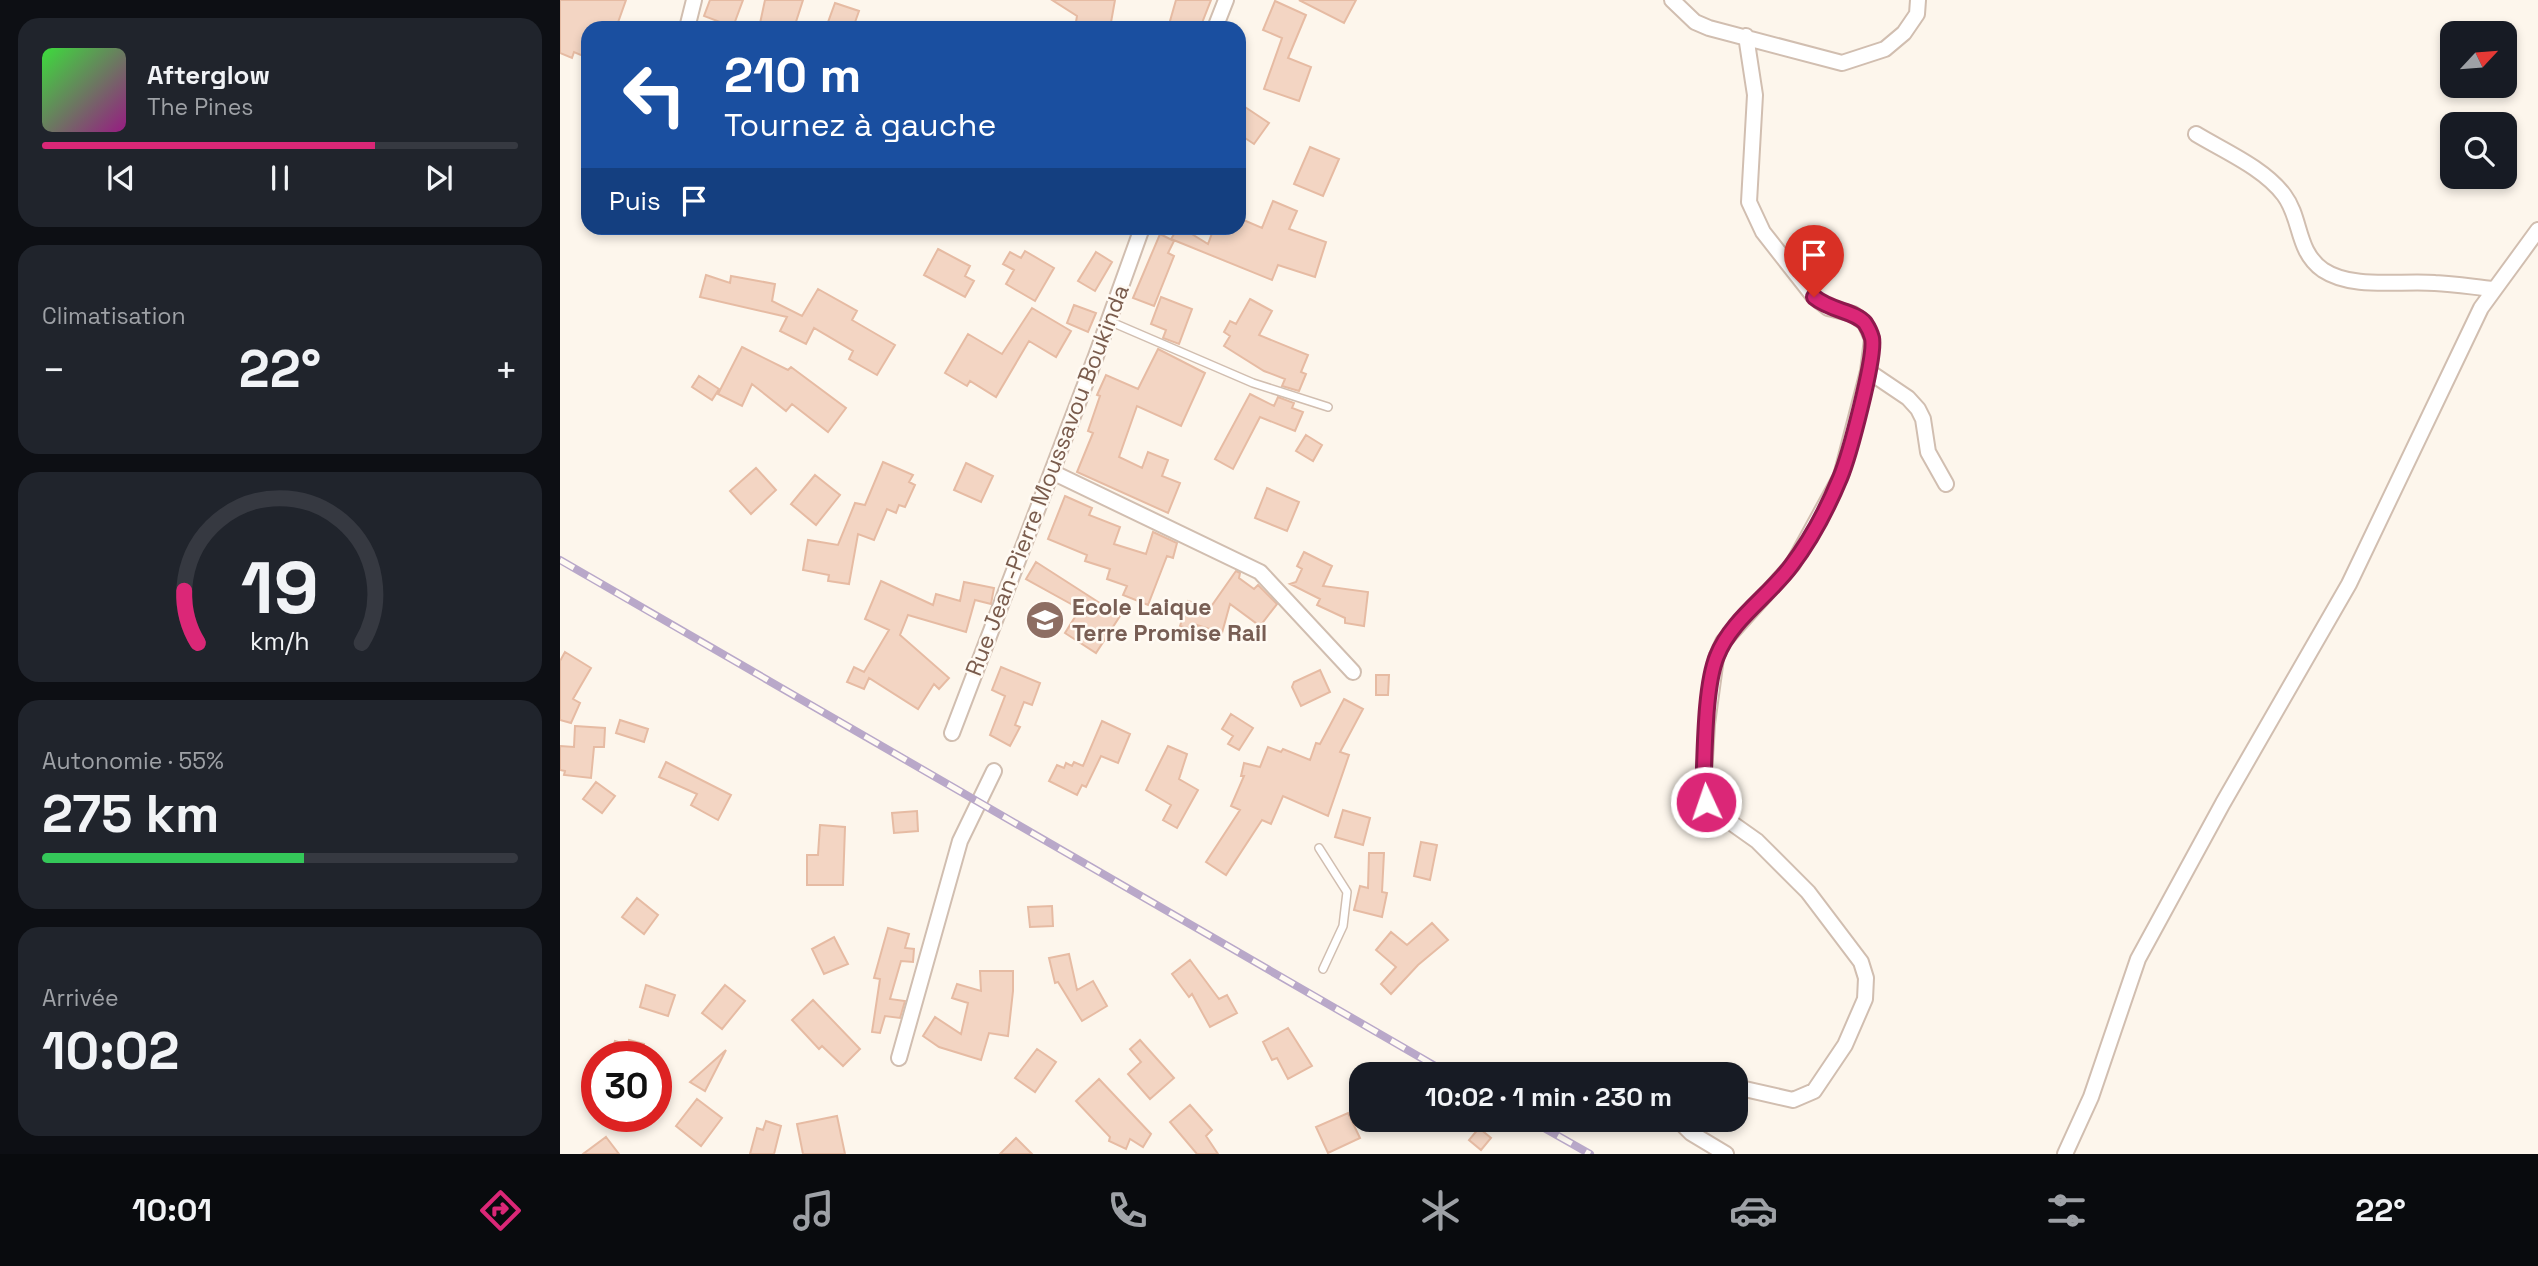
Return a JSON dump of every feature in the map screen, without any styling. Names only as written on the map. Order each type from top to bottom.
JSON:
[{"type":"street","points":[[689,21],[694,0]]},
{"type":"street","points":[[1218,21],[1226,0]]},
{"type":"street","points":[[1672,0],[1695,22],[1808,56],[1842,63],[1885,49],[1904,33],[1917,14],[1918,0]]},
{"type":"street","points":[[1746,36],[1755,94],[1749,202],[1763,232],[1814,297],[1828,308],[1853,314],[1865,323],[1872,339],[1868,371],[1841,476],[1793,564],[1723,642],[1716,658],[1707,724],[1703,793],[1709,807],[1757,841],[1808,891],[1861,962],[1866,978],[1865,999],[1845,1045],[1814,1091],[1793,1100],[1748,1090]]},
{"type":"street","points":[[2196,134],[2276,184],[2287,199],[2300,240],[2310,258],[2325,271],[2342,278],[2371,282],[2436,283],[2494,289]]},
{"type":"street","points":[[2070,1151],[2138,959],[2222,803],[2349,584],[2405,462],[2452,372],[2481,308],[2538,230]]},
{"type":"street","name":"Rue Jean-Pierre Moussavou Boukinda","points":[[952,733],[1139,235]]},
{"type":"street","points":[[1868,371],[1908,398],[1917,409],[1923,419],[1928,452],[1946,484]]},
{"type":"street","points":[[1052,472],[1260,572],[1353,672]]},
{"type":"street","points":[[899,1058],[960,841],[994,771]]},
{"type":"street","points":[[1690,1132],[1726,1154]]},
{"type":"lane","points":[[1108,321],[1252,383],[1328,407]]},
{"type":"lane","points":[[1319,848],[1347,892],[1343,926],[1324,969]]},
{"type":"building","points":[[560,0],[626,0],[618,21],[581,21],[581,55],[574,52],[572,58],[560,53]]},
{"type":"building","points":[[710,0],[743,0],[735,21],[717,21],[704,16]]},
{"type":"building","points":[[765,0],[803,0],[796,21],[760,21]]},
{"type":"building","points":[[1052,0],[1115,0],[1111,21],[1076,21],[1077,16]]},
{"type":"building","points":[[1176,0],[1211,0],[1203,21],[1170,21]]},
{"type":"building","points":[[1299,0],[1356,0],[1344,23]]},
{"type":"building","points":[[1275,1],[1306,15],[1288,58],[1311,67],[1299,101],[1264,89],[1282,38],[1263,30]]},
{"type":"building","points":[[835,3],[859,11],[855,21],[828,21]]},
{"type":"building","points":[[1246,108],[1269,123],[1254,144],[1246,139]]},
{"type":"building","points":[[1310,147],[1339,159],[1323,196],[1294,184]]},
{"type":"building","points":[[1273,201],[1297,211],[1289,229],[1326,242],[1315,277],[1278,265],[1272,280],[1171,239],[1174,235],[1193,235],[1208,244],[1211,235],[1246,235],[1246,221],[1262,228]]},
{"type":"building","points":[[1160,235],[1174,241],[1168,253],[1174,256],[1154,306],[1133,298]]},
{"type":"building","points":[[938,249],[970,266],[965,276],[974,281],[965,297],[924,275]]},
{"type":"building","points":[[1025,251],[1054,268],[1035,301],[1006,284],[1014,270],[1003,264],[1010,252],[1021,258]]},
{"type":"building","points":[[1096,252],[1112,262],[1095,291],[1078,281]]},
{"type":"building","points":[[706,275],[730,283],[731,276],[775,284],[772,301],[802,316],[818,289],[857,311],[852,320],[895,345],[877,375],[849,359],[853,351],[814,328],[806,344],[780,331],[787,317],[700,297]]},
{"type":"building","points":[[1161,297],[1192,309],[1179,344],[1163,338],[1166,330],[1151,324]]},
{"type":"building","points":[[1250,299],[1272,311],[1259,335],[1308,355],[1301,372],[1306,374],[1299,391],[1282,386],[1285,379],[1264,371],[1224,346],[1230,336],[1224,332],[1230,321],[1236,324]]},
{"type":"building","points":[[1074,305],[1096,313],[1088,332],[1067,323]]},
{"type":"building","points":[[1032,308],[1071,331],[1056,357],[1029,341],[996,397],[970,381],[967,386],[945,373],[968,334],[1002,354]]},
{"type":"building","points":[[742,347],[788,370],[791,367],[846,408],[828,432],[792,404],[786,411],[752,384],[742,406],[718,394]]},
{"type":"building","points":[[1158,349],[1205,373],[1181,426],[1137,406],[1119,457],[1142,468],[1148,452],[1168,460],[1162,476],[1180,483],[1168,513],[1077,472],[1093,433],[1088,431],[1100,396],[1097,395],[1106,375],[1138,389]]},
{"type":"building","points":[[699,376],[719,389],[712,400],[692,387]]},
{"type":"building","points":[[1250,394],[1274,406],[1278,397],[1294,403],[1292,408],[1303,412],[1295,431],[1260,417],[1233,469],[1215,459]]},
{"type":"building","points":[[1306,435],[1322,445],[1313,461],[1296,451]]},
{"type":"building","points":[[883,462],[913,475],[909,482],[915,485],[905,507],[899,505],[896,513],[887,509],[874,540],[858,534],[849,584],[828,581],[829,575],[803,570],[808,540],[838,545],[855,503],[865,505]]},
{"type":"building","points":[[966,463],[993,476],[981,502],[954,490]]},
{"type":"building","points":[[756,468],[776,490],[751,514],[730,491]]},
{"type":"building","points":[[815,475],[840,495],[816,525],[791,504]]},
{"type":"building","points":[[1267,488],[1299,502],[1287,531],[1255,518]]},
{"type":"building","points":[[1065,496],[1092,508],[1089,515],[1120,527],[1114,544],[1146,554],[1153,532],[1177,543],[1173,558],[1167,556],[1148,605],[1123,595],[1127,586],[1107,579],[1110,569],[1085,561],[1087,555],[1048,539]]},
{"type":"building","points":[[1304,552],[1332,566],[1323,586],[1368,592],[1364,626],[1345,623],[1345,618],[1317,605],[1320,599],[1290,584],[1296,582],[1302,569],[1297,566]]},
{"type":"building","points":[[1036,562],[1120,616],[1096,653],[1065,633],[1080,609],[1026,579]]},
{"type":"building","points":[[1236,571],[1240,573],[1239,578],[1254,589],[1258,585],[1277,604],[1260,626],[1230,604],[1222,633],[1197,625],[1195,630],[1180,626],[1188,601],[1210,608]]},
{"type":"building","points":[[881,581],[933,605],[936,594],[960,601],[964,582],[994,588],[991,604],[975,600],[966,632],[908,615],[900,635],[949,678],[939,689],[934,684],[918,709],[869,678],[864,689],[847,682],[854,667],[864,672],[889,630],[865,619]]},
{"type":"building","points":[[565,652],[591,668],[573,699],[580,703],[571,723],[560,720],[560,661]]},
{"type":"building","points":[[1001,667],[1040,683],[1032,705],[1024,702],[1015,725],[1020,727],[1010,746],[990,735],[1005,696],[992,690]]},
{"type":"building","points":[[1320,670],[1330,692],[1301,706],[1292,687],[1294,682]]},
{"type":"building","points":[[1376,675],[1389,675],[1388,695],[1376,695]]},
{"type":"building","points":[[1344,699],[1363,709],[1340,752],[1349,755],[1328,816],[1283,796],[1271,824],[1262,820],[1226,875],[1206,862],[1240,810],[1231,806],[1244,776],[1241,776],[1244,763],[1260,767],[1268,747],[1281,752],[1283,749],[1310,760],[1316,743],[1320,744]]},
{"type":"building","points":[[1231,714],[1253,728],[1239,750],[1228,744],[1233,736],[1222,729]]},
{"type":"building","points":[[620,720],[648,729],[644,742],[616,733]]},
{"type":"building","points":[[1102,721],[1130,734],[1118,763],[1101,756],[1086,787],[1082,785],[1077,795],[1049,781],[1057,765],[1064,768],[1066,763],[1072,766],[1074,762],[1083,766]]},
{"type":"building","points":[[575,726],[605,728],[604,747],[594,747],[591,778],[564,775],[565,771],[560,770],[560,746],[574,747]]},
{"type":"building","points":[[1168,746],[1187,754],[1179,779],[1198,790],[1177,828],[1163,820],[1171,805],[1146,790]]},
{"type":"building","points":[[666,762],[731,795],[718,820],[691,805],[697,794],[659,777]]},
{"type":"building","points":[[596,782],[615,796],[602,813],[583,799]]},
{"type":"building","points":[[1343,810],[1370,818],[1363,845],[1335,837]]},
{"type":"building","points":[[917,811],[918,831],[894,833],[892,813]]},
{"type":"building","points":[[820,825],[845,827],[843,885],[807,885],[807,855],[818,855]]},
{"type":"building","points":[[1421,842],[1437,845],[1430,880],[1414,876]]},
{"type":"building","points":[[1369,853],[1384,853],[1382,892],[1387,893],[1382,917],[1354,910],[1360,886],[1368,888]]},
{"type":"building","points":[[637,898],[658,915],[644,934],[622,917]]},
{"type":"building","points":[[1052,906],[1053,926],[1030,927],[1028,907]]},
{"type":"building","points":[[1432,923],[1448,940],[1418,965],[1391,994],[1381,984],[1396,967],[1376,950],[1391,932],[1407,945]]},
{"type":"building","points":[[888,928],[909,934],[905,948],[914,949],[913,962],[901,961],[890,999],[905,1001],[900,1018],[885,1016],[880,1033],[872,1032],[880,979],[874,978]]},
{"type":"building","points":[[834,937],[848,964],[824,974],[812,949]]},
{"type":"building","points":[[1069,954],[1077,990],[1093,981],[1107,1006],[1082,1021],[1058,982],[1055,983],[1049,958]]},
{"type":"building","points":[[1190,960],[1219,999],[1227,995],[1237,1013],[1210,1027],[1192,994],[1189,997],[1172,974]]},
{"type":"building","points":[[980,971],[1013,971],[1008,1036],[989,1033],[981,1060],[939,1047],[923,1036],[935,1017],[961,1034],[968,1003],[952,998],[957,984],[981,991]]},
{"type":"building","points":[[646,985],[675,995],[668,1016],[640,1007]]},
{"type":"building","points":[[725,985],[745,1001],[722,1029],[702,1013]]},
{"type":"building","points":[[813,1000],[860,1049],[843,1066],[822,1046],[819,1049],[792,1020]]},
{"type":"building","points":[[1288,1028],[1312,1066],[1288,1079],[1277,1058],[1272,1060],[1263,1042]]},
{"type":"building","points":[[1140,1040],[1174,1078],[1150,1099],[1128,1074],[1141,1062],[1130,1049]]},
{"type":"building","points":[[1037,1049],[1056,1062],[1035,1092],[1015,1078]]},
{"type":"building","points":[[726,1050],[705,1091],[690,1082]]},
{"type":"building","points":[[1099,1079],[1151,1134],[1143,1147],[1130,1139],[1126,1149],[1109,1141],[1110,1137],[1076,1101]]},
{"type":"building","points":[[697,1099],[722,1118],[701,1146],[676,1126]]},
{"type":"building","points":[[1190,1105],[1212,1130],[1206,1136],[1218,1154],[1197,1154],[1170,1122]]},
{"type":"building","points":[[1348,1113],[1349,1132],[1357,1132],[1360,1138],[1328,1153],[1316,1127]]},
{"type":"building","points":[[837,1116],[845,1154],[803,1154],[797,1124]]},
{"type":"building","points":[[766,1121],[781,1126],[774,1154],[750,1154],[757,1128],[763,1130]]},
{"type":"building","points":[[1476,1132],[1484,1132],[1491,1138],[1481,1150],[1469,1140]]},
{"type":"building","points":[[606,1137],[619,1154],[583,1154]]},
{"type":"building","points":[[1016,1138],[1032,1154],[1000,1154]]},
{"type":"railway","points":[[560,560],[1428,1062]]},
{"type":"railway","points":[[1551,1132],[1590,1154]]},
{"type":"place","name":"Ecole Laique Terre Promise Rail","points":[[1045,620]]},
{"type":"route","points":[[1706,802],[1703,793],[1707,724],[1716,658],[1723,642],[1793,564],[1841,476],[1868,371],[1872,339],[1865,323],[1853,314],[1828,308],[1814,297]]}]
